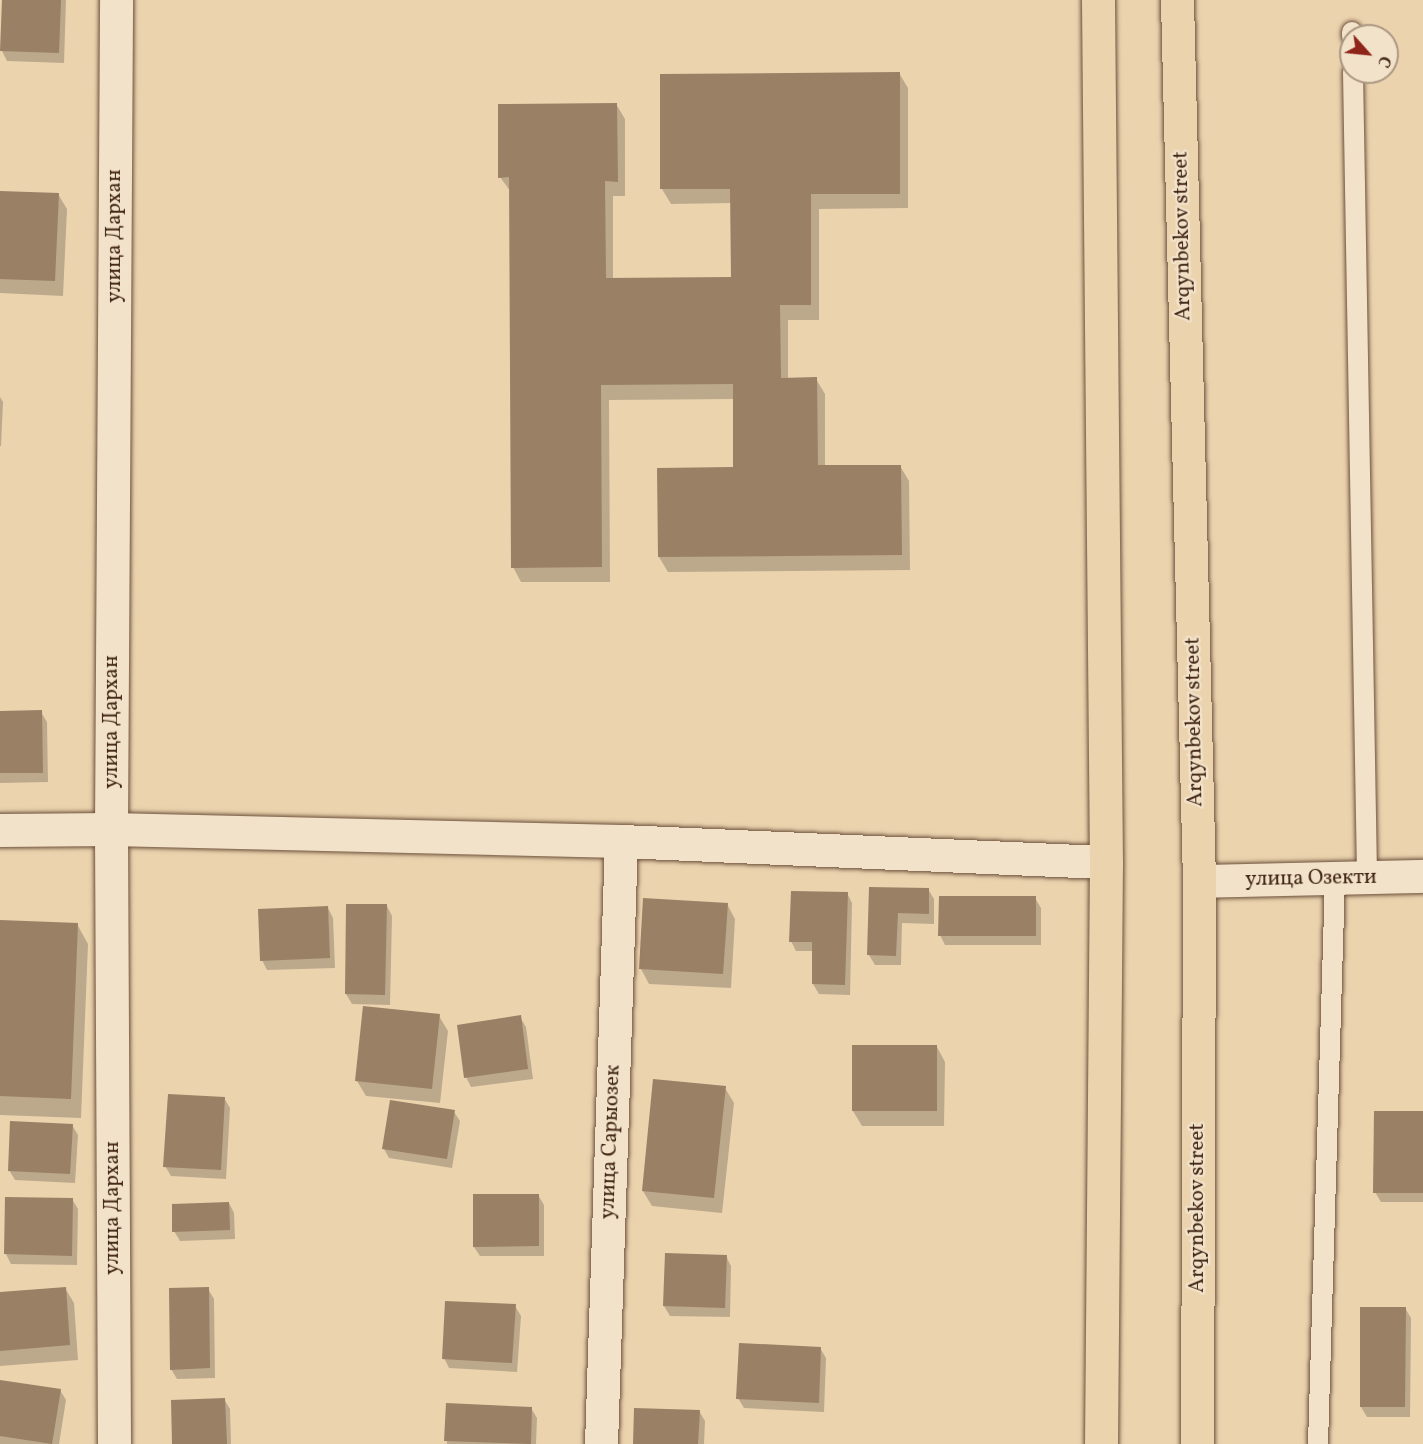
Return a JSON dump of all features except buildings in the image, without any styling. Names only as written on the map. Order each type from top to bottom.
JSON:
[{"type":"main road","points":[[1098,0],[1106,862],[1101,1444]]},
{"type":"main road","name":"Arqynbekov street","points":[[1177,0],[1199,881],[1197,1444]]},
{"type":"street","name":"улица Дархан","points":[[114,1444],[111,829],[116,0]]},
{"type":"street","points":[[0,830],[111,829],[621,841],[1106,862]]},
{"type":"street","name":"улица Сарыозек","points":[[601,1444],[621,841]]},
{"type":"street","name":"улица Озекти","points":[[1199,881],[1423,876]]},
{"type":"lane","points":[[1353,84],[1367,877]]},
{"type":"lane","points":[[1318,1444],[1335,878]]}]
